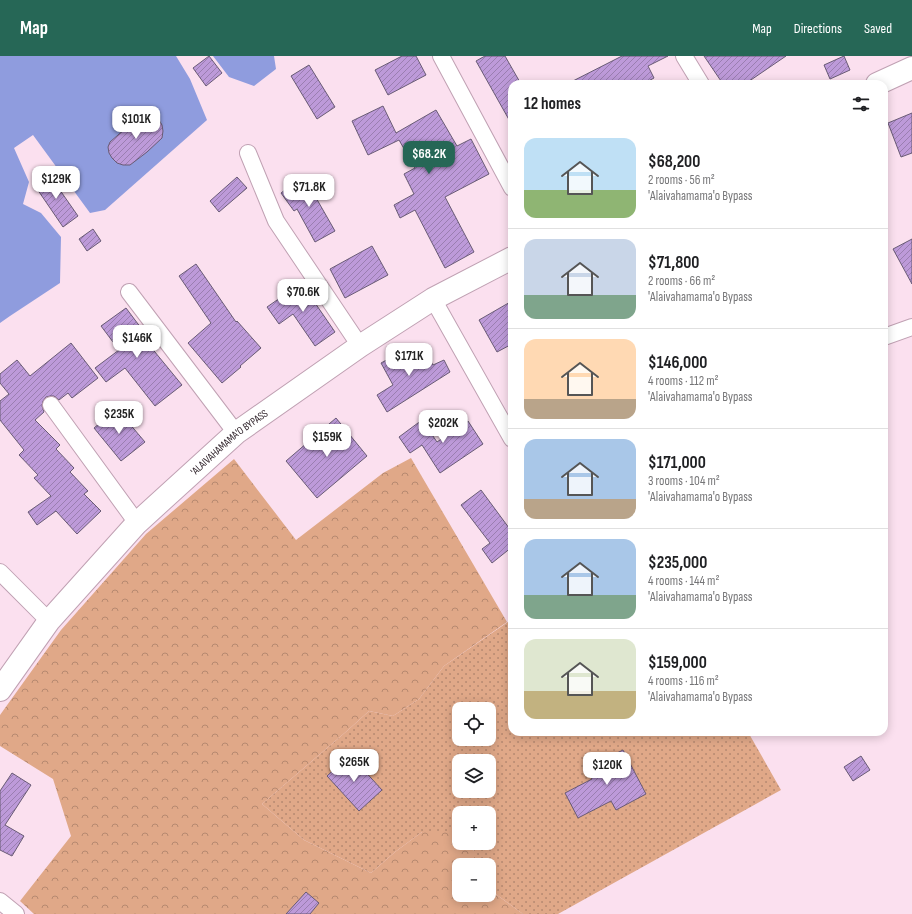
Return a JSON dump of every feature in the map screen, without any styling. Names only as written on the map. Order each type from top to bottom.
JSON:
[{"type":"main road","points":[[886,80],[912,68]]},
{"type":"main road","name":"'ALAIVAHAMAMA'O BYPASS","points":[[0,690],[49,621],[137,523],[236,433],[360,346],[433,299],[508,260]]},
{"type":"street","points":[[441,56],[508,181]]},
{"type":"street","points":[[684,56],[699,80]]},
{"type":"street","points":[[248,153],[276,221],[360,346]]},
{"type":"street","points":[[129,292],[236,433]]},
{"type":"street","points":[[433,299],[508,432]]},
{"type":"street","points":[[888,336],[912,327]]},
{"type":"street","points":[[51,405],[137,523]]},
{"type":"street","points":[[0,572],[49,621]]},
{"type":"street","points":[[0,901],[16,914]]},
{"type":"green space","points":[[411,458],[507,622],[444,666],[419,699],[393,716],[369,711],[262,804],[304,840],[371,873],[395,852],[422,832],[452,832],[452,850],[473,850],[474,858],[452,858],[452,902],[496,902],[496,894],[523,914],[34,914],[20,901],[71,836],[53,779],[0,746],[0,715],[61,630],[146,534],[234,459],[296,540],[383,473]]},
{"type":"green space","points":[[508,622],[508,736],[750,736],[781,790],[558,914],[523,914],[496,894],[496,858],[474,858],[473,850],[496,850],[496,806],[452,806],[452,832],[422,832],[395,852],[371,873],[304,840],[262,804],[369,711],[393,716],[419,699],[444,666]]},
{"type":"water","points":[[0,56],[176,56],[190,79],[207,120],[105,210],[90,213],[33,135],[14,148],[29,182],[23,204],[41,213],[61,237],[60,283],[0,323]]},
{"type":"water","points":[[213,56],[274,56],[276,69],[254,86],[229,77]]},
{"type":"building","points":[[209,56],[222,73],[206,86],[193,68]]},
{"type":"building","points":[[402,56],[416,56],[426,75],[388,95],[375,70]]},
{"type":"building","points":[[485,56],[505,56],[519,80],[508,80],[508,118],[476,61]]},
{"type":"building","points":[[622,56],[668,56],[648,66],[654,78],[650,80],[575,80]]},
{"type":"building","points":[[704,56],[786,56],[751,80],[720,80]]},
{"type":"building","points":[[844,56],[850,70],[830,79],[824,65]]},
{"type":"building","points":[[309,65],[335,107],[317,119],[291,76]]},
{"type":"building","points":[[383,106],[396,133],[436,110],[457,146],[471,139],[489,174],[445,197],[474,252],[445,268],[415,210],[400,218],[394,205],[414,194],[404,174],[415,168],[399,140],[368,155],[352,121]]},
{"type":"building","points":[[912,113],[912,153],[901,157],[888,123]]},
{"type":"building","points":[[142,114],[154,116],[159,120],[163,131],[162,138],[130,165],[117,163],[109,153],[108,147],[110,142]]},
{"type":"building","points":[[48,173],[78,216],[63,227],[33,183]]},
{"type":"building","points":[[305,175],[319,193],[315,196],[335,231],[315,242],[297,209],[294,211],[281,193]]},
{"type":"building","points":[[237,177],[247,188],[219,212],[210,201]]},
{"type":"building","points":[[93,229],[101,241],[87,251],[79,239]]},
{"type":"building","points":[[912,239],[912,284],[893,249]]},
{"type":"building","points":[[372,246],[388,275],[345,298],[330,269]]},
{"type":"building","points":[[196,264],[236,322],[237,321],[261,348],[222,383],[188,343],[211,323],[179,276]]},
{"type":"building","points":[[303,282],[314,299],[313,300],[335,332],[315,346],[293,314],[279,324],[267,307]]},
{"type":"building","points":[[508,303],[508,346],[497,352],[479,320]]},
{"type":"building","points":[[126,308],[153,344],[150,346],[182,385],[155,406],[125,368],[106,382],[95,368],[119,350],[101,326]]},
{"type":"building","points":[[71,343],[98,378],[72,398],[68,393],[59,400],[54,396],[46,397],[42,406],[44,412],[35,420],[60,445],[56,449],[74,468],[70,472],[88,491],[84,494],[101,511],[77,534],[56,511],[37,525],[28,512],[51,496],[34,478],[38,475],[19,455],[24,450],[0,420],[0,401],[9,394],[0,383],[0,374],[17,360],[30,376]]},
{"type":"building","points":[[414,345],[421,359],[427,356],[433,365],[444,360],[450,372],[387,412],[377,395],[393,385],[381,363]]},
{"type":"building","points":[[117,409],[145,442],[121,461],[94,428]]},
{"type":"building","points":[[336,418],[367,456],[317,498],[286,461]]},
{"type":"building","points":[[422,420],[437,442],[468,421],[483,444],[440,473],[422,445],[410,453],[399,437]]},
{"type":"building","points":[[481,490],[508,527],[508,550],[492,563],[482,549],[490,543],[461,505]]},
{"type":"building","points":[[623,750],[646,794],[616,810],[611,801],[578,818],[565,793],[592,779],[587,768]]},
{"type":"building","points":[[350,755],[382,790],[359,811],[327,776]]},
{"type":"building","points":[[861,756],[870,770],[853,781],[844,767]]},
{"type":"building","points":[[12,773],[31,785],[5,825],[24,836],[12,856],[0,850],[0,791]]},
{"type":"building","points":[[306,892],[319,903],[310,914],[286,914]]}]
